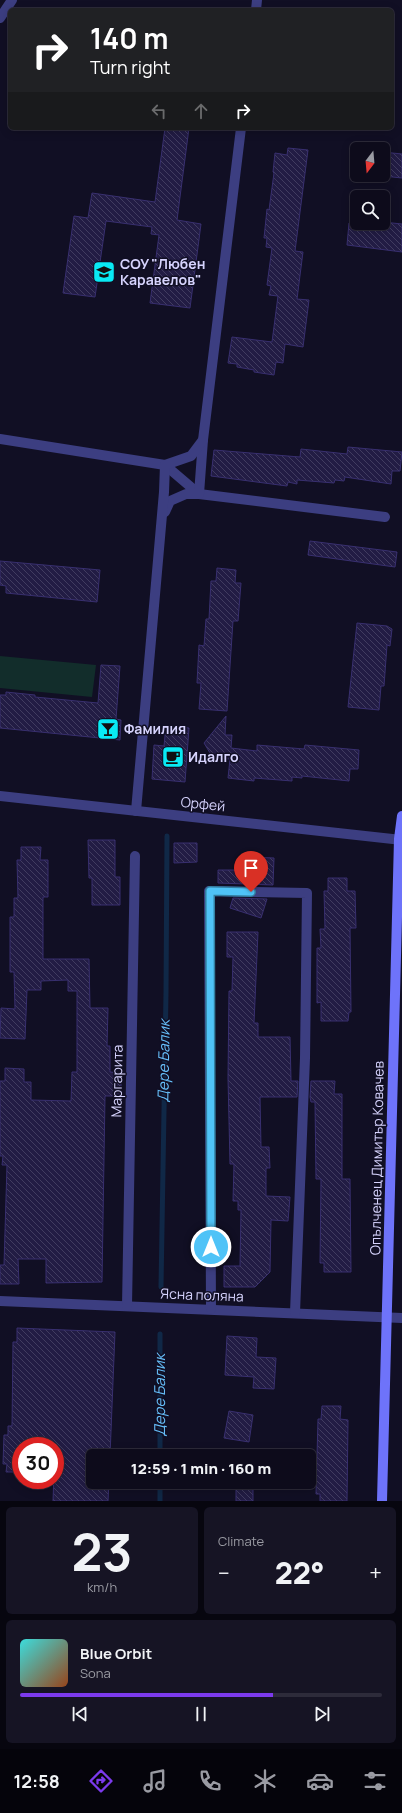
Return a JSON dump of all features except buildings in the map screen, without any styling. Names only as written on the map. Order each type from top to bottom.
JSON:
[{"type":"street","points":[[0,18],[12,0]]},
{"type":"street","points":[[199,494],[203,440],[242,130]]},
{"type":"street","points":[[0,440],[165,465],[191,456],[203,440]]},
{"type":"street","points":[[165,465],[199,494]]},
{"type":"street","points":[[136,811],[165,465]]},
{"type":"street","points":[[161,522],[170,501],[186,494],[199,494],[385,517]]},
{"type":"street","name":"Орфей","points":[[0,796],[401,840]]},
{"type":"street","name":"Опълченец Димитър Ковачев","points":[[382,1501],[402,816]]},
{"type":"street","name":"Маргарита","points":[[127,1306],[135,856]]},
{"type":"street","points":[[211,1309],[210,891],[307,893],[306,1058],[295,1313]]},
{"type":"street","name":"Ясна поляна","points":[[0,1302],[211,1309],[402,1318]]},
{"type":"green space","points":[[0,656],[96,665],[92,697],[0,688]]},
{"type":"waterway","name":"Дере Балик","points":[[161,1287],[167,836]]},
{"type":"waterway","name":"Дере Балик","points":[[160,1334],[160,1449]]},
{"type":"waterway","name":"Дере Балик","points":[[160,1489],[160,1501]]},
{"type":"place","name":"СОУ \"Любен Каравелов\"","points":[[104,272]]},
{"type":"place","name":"Фамилия","points":[[108,729]]},
{"type":"place","name":"Идалго","points":[[173,757]]},
{"type":"route","points":[[211,1247],[210,891],[251,892]]}]
